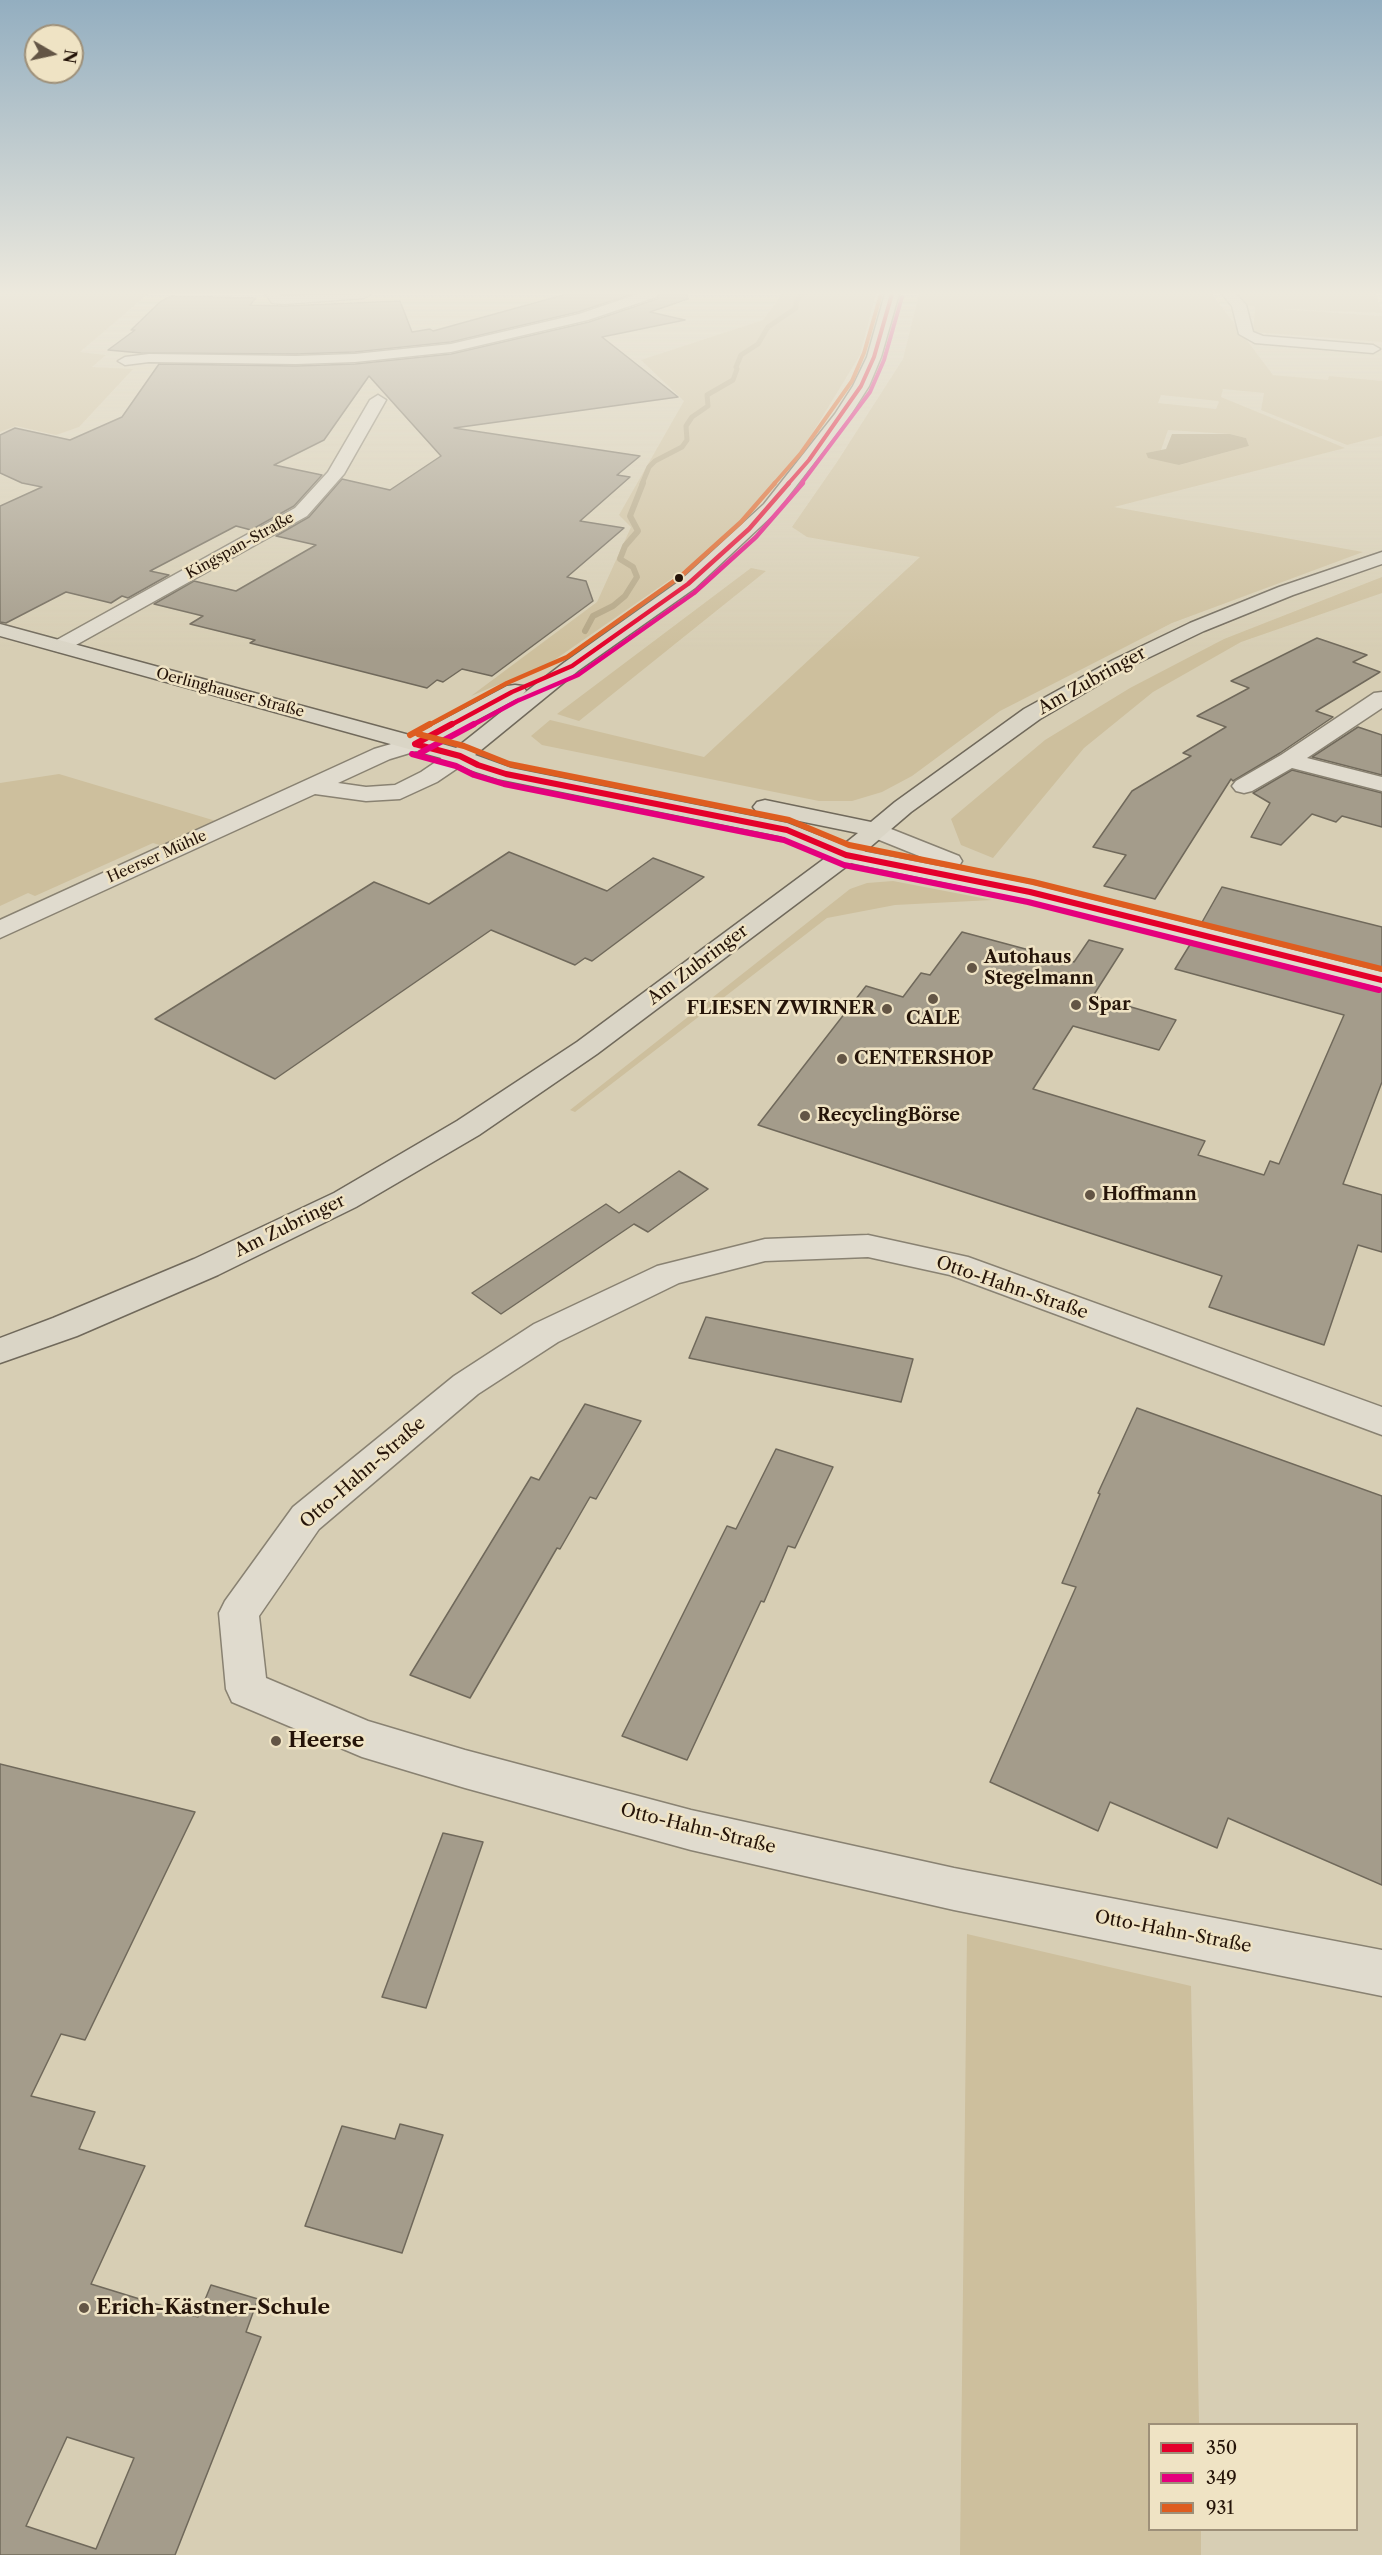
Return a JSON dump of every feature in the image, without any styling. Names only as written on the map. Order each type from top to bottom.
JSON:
[{"type":"main road","points":[[460,756],[572,666],[688,584],[770,508],[844,413]]},
{"type":"main road","name":"Am Zubringer","points":[[0,1351],[65,1327],[206,1267],[345,1200],[458,1134],[587,1048],[846,855],[903,807],[1032,714],[1120,664],[1197,627],[1286,591],[1382,558]]},
{"type":"main road","name":"Oerlinghauser Straße","points":[[0,630],[460,756],[478,765],[506,774],[787,830],[846,855]]},
{"type":"main road","points":[[416,744],[512,692],[572,666]]},
{"type":"main road","name":"Oerlinghauser Straße","points":[[460,756],[484,754],[594,779],[817,816],[876,830]]},
{"type":"street","name":"Kingspan-Straße","points":[[60,646],[302,512],[335,474],[370,413]]},
{"type":"street","points":[[1244,786],[1289,760],[1382,698]]},
{"type":"street","name":"Heerser Mühle","points":[[0,930],[142,863],[316,787],[382,754],[416,744]]},
{"type":"street","points":[[316,787],[366,794],[400,792],[429,777],[460,756]]},
{"type":"street","points":[[1289,760],[1382,784]]},
{"type":"street","name":"Oerlinghauser Straße","points":[[876,830],[919,850],[1030,892]]},
{"type":"street","name":"Oerlinghauser Straße","points":[[846,855],[1030,892],[1382,980]]},
{"type":"street","name":"Otto-Hahn-Straße","points":[[1382,1421],[956,1265],[868,1246],[765,1250],[669,1274],[546,1333],[466,1386],[306,1518],[239,1613],[247,1689],[362,1738],[465,1769],[691,1830],[954,1889],[1382,1973]]},
{"type":"shaded area","points":[[0,413],[92,413],[79,427],[56,435],[16,426],[0,432]]},
{"type":"shaded area","points":[[677,413],[824,413],[799,455],[720,545],[550,663],[471,696],[597,602],[631,527],[619,515]]},
{"type":"shaded area","points":[[868,413],[1260,413],[1345,448],[1114,507],[1363,552],[1172,623],[1000,711],[912,776],[882,792],[852,801],[819,801],[542,745],[531,736],[550,720],[704,757],[920,557],[807,537],[792,527]],"holes":[[[1168,430],[1230,434],[1246,438],[1249,446],[1179,465],[1147,453],[1161,450]]]},
{"type":"shaded area","points":[[1269,413],[1382,413],[1382,436],[1347,445]]},
{"type":"shaded area","points":[[1172,434],[1230,434],[1246,438],[1249,446],[1179,465],[1148,458],[1146,453],[1166,449]]},
{"type":"shaded area","points":[[751,568],[766,571],[579,721],[557,714]]},
{"type":"shaded area","points":[[1382,577],[1382,593],[1241,642],[1153,692],[1084,748],[993,858],[961,845],[951,819],[1045,740],[1130,688],[1224,639]]},
{"type":"shaded area","points":[[59,774],[216,821],[163,846],[153,843],[35,896],[28,893],[0,906],[0,783]]},
{"type":"shaded area","points":[[893,881],[992,900],[895,905],[827,918],[575,1112],[570,1110],[850,889],[867,883]]},
{"type":"shaded area","points":[[967,1934],[1191,1986],[1199,2423],[1148,2423],[1148,2531],[1201,2531],[1201,2555],[960,2555]]},
{"type":"building","points":[[125,413],[343,413],[324,440],[274,465],[322,475],[294,506],[251,530],[236,526],[150,571],[169,575],[128,598],[122,596],[111,603],[66,592],[6,623],[0,622],[0,506],[42,487],[22,483],[0,473],[0,435],[15,428],[70,440],[122,417]]},
{"type":"building","points":[[403,413],[561,413],[454,428],[640,456],[617,475],[630,477],[580,521],[624,528],[567,577],[586,581],[593,601],[492,676],[462,669],[443,682],[437,680],[427,688],[250,643],[255,640],[190,624],[203,616],[154,604],[194,581],[236,591],[316,545],[276,536],[309,517],[342,479],[390,490],[441,456]]},
{"type":"building","points":[[1317,638],[1367,655],[1353,662],[1380,672],[1316,711],[1333,717],[1280,753],[1233,781],[1231,779],[1155,899],[1104,886],[1126,855],[1093,847],[1132,791],[1191,756],[1183,753],[1226,727],[1197,716],[1249,688],[1231,681]]},
{"type":"building","points":[[1358,727],[1382,735],[1382,775],[1312,757]]},
{"type":"building","points":[[1292,770],[1382,793],[1382,827],[1342,816],[1336,822],[1312,814],[1281,845],[1251,837],[1270,803],[1253,793]]},
{"type":"building","points":[[509,852],[607,891],[653,858],[704,877],[592,961],[585,958],[575,965],[491,930],[275,1079],[155,1019],[374,882],[429,904]]},
{"type":"building","points":[[1222,887],[1382,927],[1382,970],[1201,924]]},
{"type":"building","points":[[962,932],[1074,962],[1089,940],[1123,949],[1093,996],[1176,1020],[1159,1050],[1073,1026],[1033,1089],[1205,1141],[1198,1155],[1264,1175],[1270,1161],[1279,1164],[1344,1015],[1175,969],[1191,943],[1382,990],[1382,1082],[1343,1184],[1382,1195],[1382,1252],[1358,1245],[1324,1345],[1209,1307],[1222,1276],[758,1125],[866,986],[903,997],[921,973],[930,975]]},
{"type":"building","points":[[679,1171],[708,1189],[648,1232],[634,1224],[501,1314],[472,1293],[606,1204],[619,1213]]},
{"type":"building","points":[[706,1317],[913,1359],[901,1402],[689,1358]]},
{"type":"building","points":[[585,1404],[641,1421],[596,1499],[590,1497],[560,1549],[557,1548],[470,1698],[410,1675],[531,1477],[539,1480]]},
{"type":"building","points":[[1137,1408],[1382,1496],[1382,1885],[1228,1818],[1217,1848],[1110,1802],[1098,1831],[990,1782],[1076,1587],[1062,1583],[1100,1494],[1098,1493]]},
{"type":"building","points":[[776,1449],[833,1467],[795,1548],[788,1546],[764,1602],[761,1601],[687,1760],[622,1736],[727,1526],[736,1529]]},
{"type":"building","name":"Erich-Kästner-Schule","points":[[0,1764],[195,1812],[85,2040],[61,2034],[31,2096],[95,2112],[79,2149],[145,2166],[91,2284],[198,2317],[211,2285],[258,2299],[246,2332],[261,2337],[175,2555],[0,2555]],"holes":[[[67,2437],[134,2458],[96,2549],[26,2526]]]},
{"type":"building","points":[[443,1833],[483,1842],[426,2008],[382,1997]]},
{"type":"building","points":[[400,2124],[443,2135],[402,2253],[305,2226],[342,2126],[395,2139]]},
{"type":"waterway","points":[[642,484],[649,467],[655,461],[682,447],[687,440],[686,426],[697,413]]},
{"type":"waterway","points":[[585,631],[593,616],[613,606],[625,596],[637,577],[633,567],[620,559],[625,546],[638,531],[630,516],[643,483]]},
{"type":"transit line","name":"931","points":[[410,735],[507,683],[567,657],[681,576],[741,522],[801,453],[829,413]]},
{"type":"transit line","name":"350","points":[[415,744],[512,692],[572,666],[688,584],[749,529],[809,460],[842,413]]},
{"type":"transit line","name":"349","points":[[420,753],[517,701],[578,675],[694,593],[756,537],[817,466],[855,413]]},
{"type":"transit line","name":"931","points":[[418,734],[464,746],[509,764],[789,820],[849,845],[1033,882],[1382,969]]},
{"type":"transit line","name":"350","points":[[415,744],[460,756],[478,765],[506,774],[787,830],[846,855],[1030,892],[1382,980]]},
{"type":"transit line","name":"349","points":[[412,754],[456,766],[474,775],[504,784],[784,840],[844,865],[1028,902],[1379,990]]},
{"type":"place","name":"Autohaus Stegelmann","points":[[972,968]]},
{"type":"place","name":"CALE","points":[[933,999]]},
{"type":"place","name":"Spar","points":[[1076,1005]]},
{"type":"place","name":"FLIESEN ZWIRNER","points":[[887,1009]]},
{"type":"place","name":"CENTERSHOP","points":[[842,1059]]},
{"type":"place","name":"RecyclingBörse","points":[[805,1116]]},
{"type":"place","name":"Hoffmann","points":[[1090,1195]]},
{"type":"place","name":"Heerse","points":[[276,1741]]},
{"type":"place","name":"Erich-Kästner-Schule","points":[[84,2308]]}]
